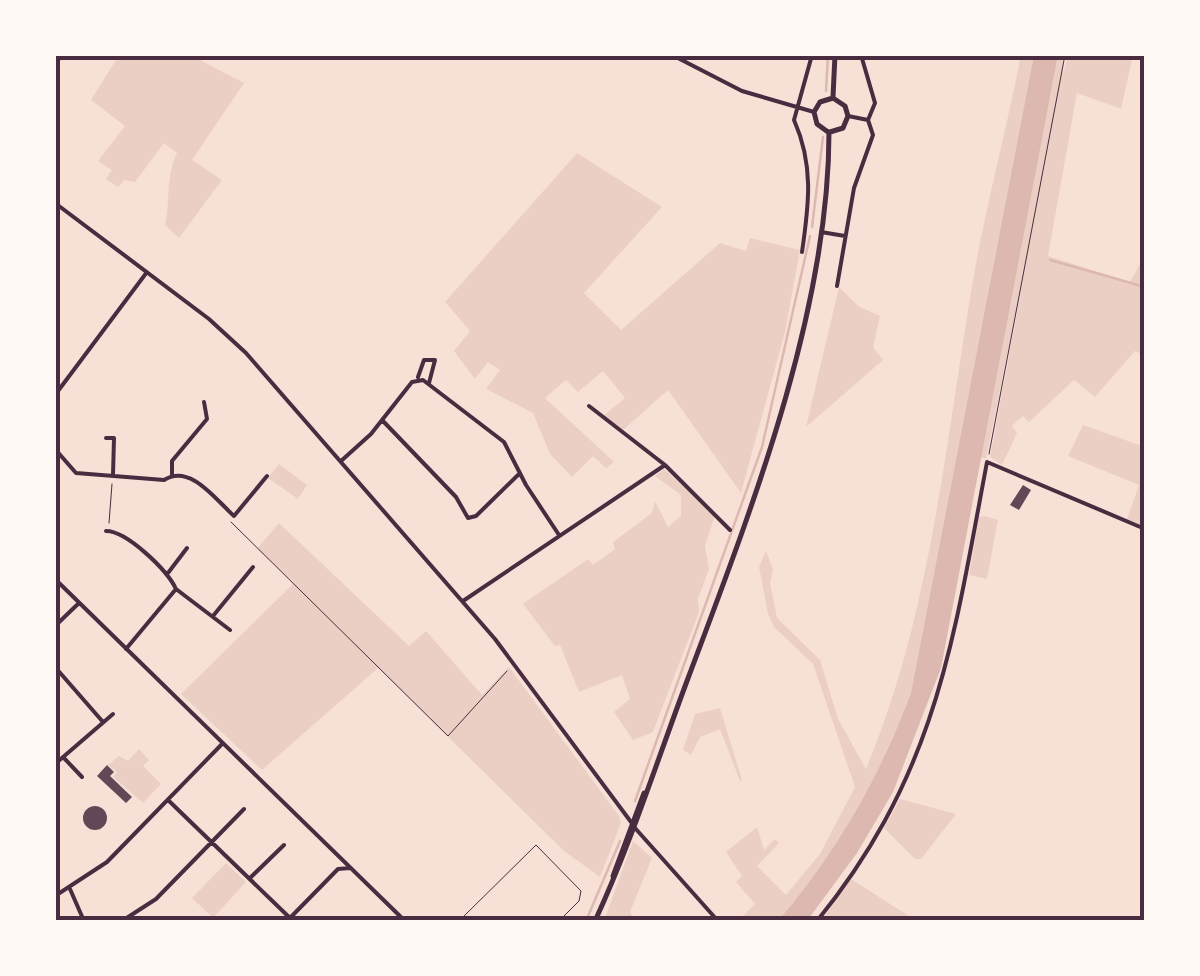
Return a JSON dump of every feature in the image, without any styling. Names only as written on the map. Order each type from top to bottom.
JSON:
[{"type":"main road","points":[[833,98],[835,55]]},
{"type":"main road","points":[[833,98],[846,106],[848,116],[842,128],[829,132],[816,124],[814,112],[820,102],[833,98]]},
{"type":"main road","points":[[594,921],[765,466],[800,335],[819,232],[829,132]]},
{"type":"main road","points":[[631,828],[650,779]]},
{"type":"street","points":[[55,64],[62,55]]},
{"type":"street","points":[[672,55],[717,80],[814,112]]},
{"type":"street","points":[[802,252],[811,192],[805,144],[794,120],[812,55]]},
{"type":"street","points":[[836,286],[860,167],[872,135],[868,120],[875,103],[861,55]]},
{"type":"street","points":[[848,116],[868,120]]},
{"type":"street","points":[[55,203],[231,338],[463,601],[514,663],[631,828],[718,921]]},
{"type":"street","points":[[819,232],[846,236]]},
{"type":"street","points":[[55,395],[147,272]]},
{"type":"street","points":[[341,462],[423,381],[504,442],[560,534]]},
{"type":"street","points":[[172,475],[172,461],[206,419],[204,402]]},
{"type":"street","points":[[589,406],[666,466],[730,530]]},
{"type":"street","points":[[382,420],[456,496],[468,518],[476,516],[520,473]]},
{"type":"street","points":[[106,438],[114,438],[113,475]]},
{"type":"street","points":[[55,449],[76,473],[164,480],[172,475],[190,477],[234,516],[267,476]]},
{"type":"street","points":[[817,921],[889,817],[934,714],[949,664],[987,462],[1145,529]]},
{"type":"street","points":[[463,601],[666,466]]},
{"type":"street","points":[[108,531],[117,531],[168,574],[176,589],[230,630]]},
{"type":"street","points":[[168,574],[187,548]]},
{"type":"street","points":[[213,616],[253,567]]},
{"type":"street","points":[[55,580],[405,921]]},
{"type":"street","points":[[126,650],[176,589]]},
{"type":"street","points":[[55,626],[79,603]]},
{"type":"street","points":[[55,666],[103,722]]},
{"type":"street","points":[[55,764],[113,714]]},
{"type":"street","points":[[55,896],[107,862],[224,744]]},
{"type":"street","points":[[64,757],[82,777]]},
{"type":"street","points":[[168,800],[288,919],[338,869],[340,858]]},
{"type":"street","points":[[122,921],[148,906],[244,809]]},
{"type":"street","points":[[250,878],[284,845]]},
{"type":"street","points":[[338,869],[350,868]]},
{"type":"street","points":[[70,887],[84,921]]},
{"type":"lane","points":[[459,921],[536,845],[581,891],[579,900],[559,921]]},
{"type":"path","points":[[987,462],[1065,55]]},
{"type":"path","points":[[108,531],[113,475]]},
{"type":"path","points":[[234,516],[230,520],[448,736],[514,663]]},
{"type":"shaded area","points":[[119,55],[190,55],[244,83],[192,160],[222,180],[179,238],[165,225],[177,153],[164,143],[135,182],[124,180],[118,187],[106,179],[112,170],[98,161],[125,126],[91,100]]},
{"type":"shaded area","points":[[1021,55],[1034,55],[911,693],[855,813],[799,895],[778,921],[738,921],[755,904],[736,882],[742,876],[726,852],[757,827],[764,850],[775,839],[779,843],[757,866],[786,895],[820,854],[855,787],[813,664],[774,627],[759,567],[766,551],[773,569],[770,583],[777,618],[820,660],[838,719],[866,769],[888,711],[921,592],[977,257]]},
{"type":"shaded area","points":[[1034,55],[1058,55],[941,668],[893,792],[857,853],[807,921],[778,921],[855,813],[911,693]]},
{"type":"shaded area","points":[[1058,55],[1063,55],[1063,75],[1068,55],[1133,55],[1121,109],[1077,93],[1048,256],[1130,282],[1145,255],[1145,356],[1135,351],[1095,397],[1074,380],[1029,422],[1023,416],[1012,426],[1017,433],[1002,465],[990,457],[1027,258],[986,459],[980,457]]},
{"type":"shaded area","points":[[577,153],[662,207],[584,293],[621,330],[720,243],[746,251],[750,238],[800,250],[785,332],[741,493],[668,390],[623,430],[603,416],[625,398],[603,371],[578,392],[566,380],[545,398],[614,462],[606,468],[593,456],[572,477],[550,454],[533,413],[486,389],[500,370],[488,362],[475,379],[454,351],[470,331],[445,302]]},
{"type":"shaded area","points":[[839,287],[858,306],[880,316],[873,347],[883,360],[806,427]]},
{"type":"shaded area","points":[[1083,425],[1145,447],[1145,527],[1127,519],[1139,485],[1068,456]]},
{"type":"shaded area","points":[[279,464],[307,485],[298,499],[268,478]]},
{"type":"shaded area","points":[[664,469],[715,515],[705,546],[709,569],[698,599],[699,612],[653,732],[633,740],[614,712],[630,699],[622,675],[579,692],[560,645],[555,646],[523,604],[588,559],[593,565],[615,549],[613,542],[652,513],[655,501],[668,527],[681,516],[681,495],[655,476]]},
{"type":"shaded area","points":[[979,517],[998,520],[987,579],[969,575]]},
{"type":"shaded area","points":[[279,523],[409,646],[426,631],[482,695],[509,667],[619,816],[621,823],[600,877],[564,851],[378,668],[262,770],[181,694],[294,583],[257,549]]},
{"type":"shaded area","points":[[720,708],[740,781],[720,729],[700,737],[691,755],[683,750],[695,714]]},
{"type":"shaded area","points":[[139,749],[149,760],[143,766],[161,784],[143,803],[113,777],[117,772],[108,765],[119,756],[128,761]]},
{"type":"shaded area","points":[[900,799],[956,814],[921,859],[915,859],[884,828]]},
{"type":"shaded area","points":[[633,841],[652,858],[630,912],[635,921],[604,921]]},
{"type":"shaded area","points":[[226,863],[246,882],[213,918],[192,898]]},
{"type":"shaded area","points":[[851,879],[912,918],[910,921],[821,921]]},
{"type":"building","points":[[1023,485],[1031,490],[1019,510],[1010,505]]},
{"type":"building","points":[[107,765],[114,772],[110,776],[132,797],[126,803],[97,776]]},
{"type":"building","points":[[95,806],[104,809],[104,827],[95,830],[86,827],[83,818],[86,809]]},
{"type":"waterway","points":[[826,91],[828,55]]},
{"type":"waterway","points":[[812,227],[823,137]]},
{"type":"waterway","points":[[635,801],[762,447],[810,236]]},
{"type":"waterway","points":[[1050,260],[1145,287]]},
{"type":"waterway","points":[[586,921],[620,841]]}]
